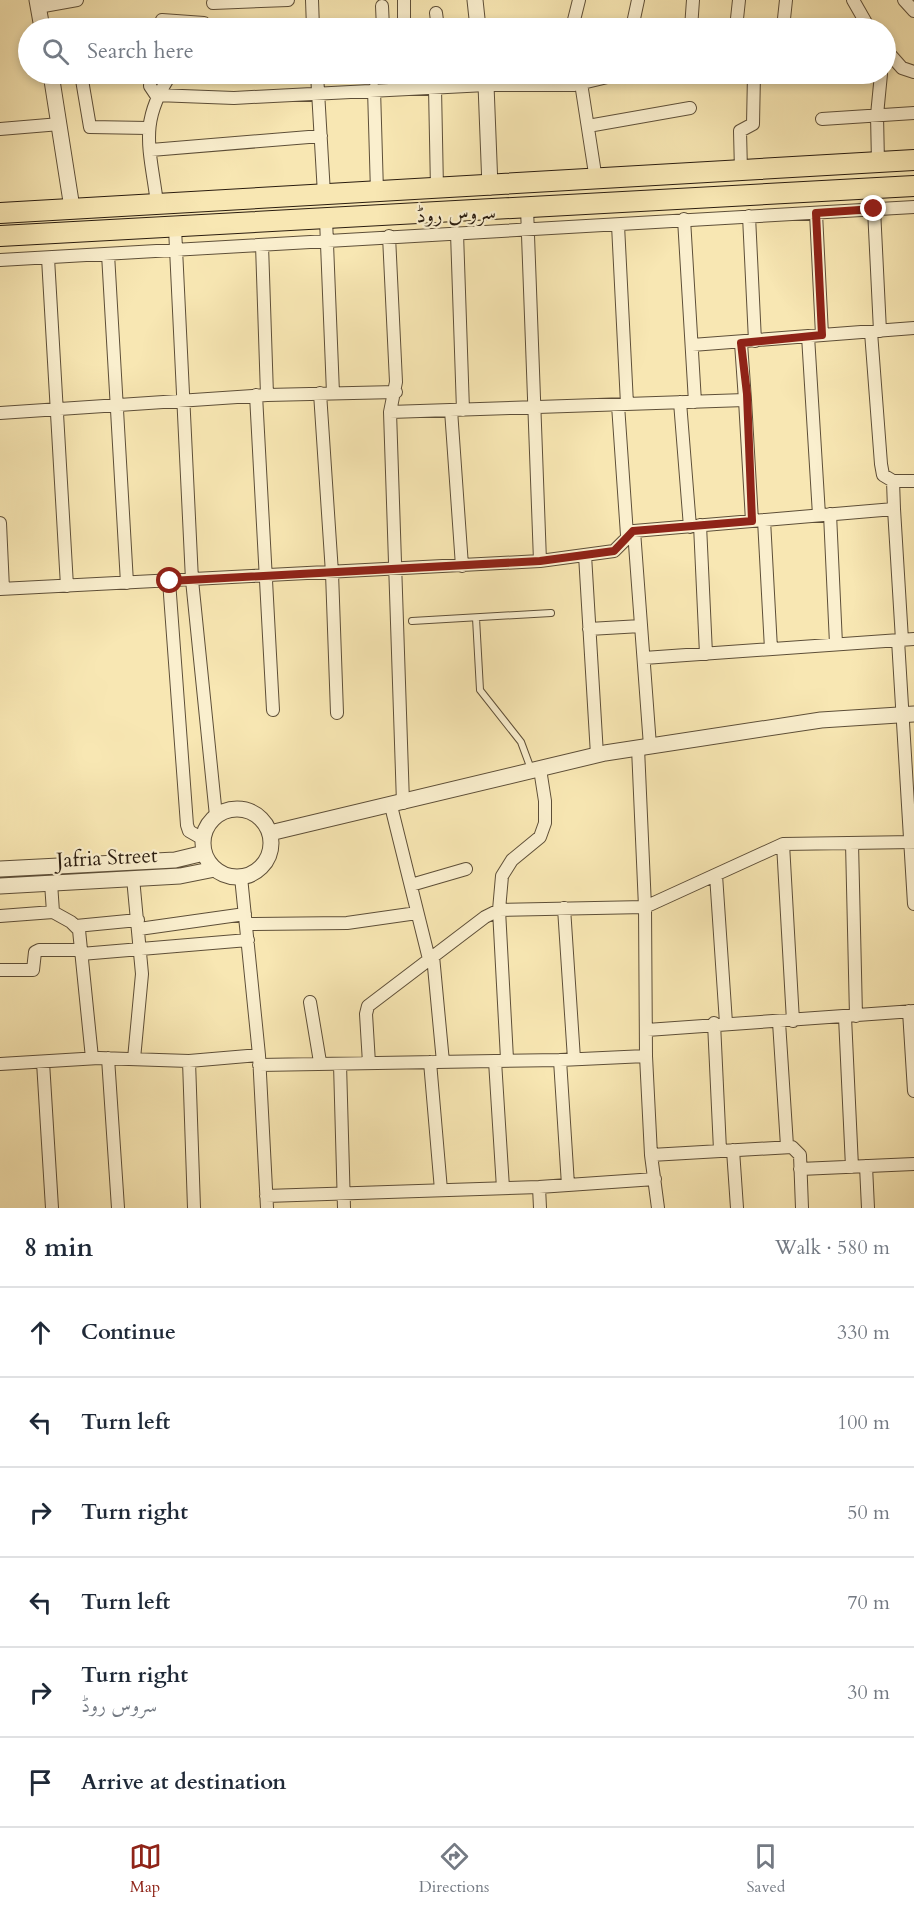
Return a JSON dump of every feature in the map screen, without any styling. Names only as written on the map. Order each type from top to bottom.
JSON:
[{"type":"main road","points":[[0,213],[324,194],[490,187],[914,160]]},
{"type":"main road","points":[[868,189],[873,164]]},
{"type":"main road","points":[[0,237],[914,186]]},
{"type":"street","points":[[37,4],[77,0]]},
{"type":"street","points":[[207,18],[214,2],[288,0]]},
{"type":"street","points":[[312,0],[313,18]]},
{"type":"street","points":[[404,0],[404,18]]},
{"type":"street","points":[[475,0],[477,18]]},
{"type":"street","points":[[574,18],[579,0]]},
{"type":"street","points":[[634,18],[638,0]]},
{"type":"street","points":[[692,18],[693,0]]},
{"type":"street","points":[[737,18],[739,0]]},
{"type":"street","points":[[784,18],[786,0]]},
{"type":"street","points":[[853,0],[863,18]]},
{"type":"street","points":[[904,0],[914,11]]},
{"type":"street","points":[[382,6],[383,18]]},
{"type":"street","points":[[436,13],[437,18]]},
{"type":"street","points":[[896,60],[908,70]]},
{"type":"street","points":[[53,84],[72,208]]},
{"type":"street","points":[[82,84],[87,123],[90,126],[148,128]]},
{"type":"street","points":[[150,84],[156,95]]},
{"type":"street","points":[[157,203],[148,128],[156,95],[164,84]]},
{"type":"street","points":[[318,84],[324,194]]},
{"type":"street","points":[[156,95],[234,98],[318,91],[435,88],[457,84]]},
{"type":"street","points":[[485,84],[490,187]]},
{"type":"street","points":[[577,84],[588,126],[596,180]]},
{"type":"street","points":[[741,171],[740,131],[753,124],[754,84]]},
{"type":"street","points":[[873,164],[880,84]]},
{"type":"street","points":[[435,88],[437,189]]},
{"type":"street","points":[[374,89],[377,192]]},
{"type":"street","points":[[588,126],[690,108]]},
{"type":"street","points":[[822,119],[914,113]]},
{"type":"street","points":[[0,129],[60,124]]},
{"type":"street","points":[[151,150],[321,136]]},
{"type":"street","name":"سروس روڈ","points":[[0,260],[914,207]]},
{"type":"street","points":[[527,208],[540,561]]},
{"type":"street","points":[[874,209],[875,331],[881,464],[884,475],[893,481],[914,481]]},
{"type":"street","points":[[816,213],[822,335]]},
{"type":"street","points":[[749,216],[755,341]]},
{"type":"street","points":[[326,219],[327,393],[337,714]]},
{"type":"street","points":[[684,219],[695,402]]},
{"type":"street","points":[[618,225],[622,404],[630,533],[644,658],[646,1056],[651,1155],[658,1208]]},
{"type":"street","points":[[175,228],[192,580],[216,816]]},
{"type":"street","points":[[457,233],[457,410],[462,566]]},
{"type":"street","points":[[389,237],[396,392],[390,412],[396,570],[397,804],[417,913],[431,958],[441,1190]]},
{"type":"street","points":[[262,245],[262,395],[266,576],[273,710]]},
{"type":"street","points":[[108,254],[127,583]]},
{"type":"street","points":[[48,258],[67,586]]},
{"type":"street","points":[[692,345],[914,328]]},
{"type":"street","points":[[808,336],[836,644]]},
{"type":"street","points":[[741,343],[771,649]]},
{"type":"street","points":[[0,413],[262,395],[396,392]]},
{"type":"street","points":[[390,412],[746,400]]},
{"type":"street","points":[[680,402],[695,526],[706,654]]},
{"type":"street","points":[[893,481],[905,640],[914,904]]},
{"type":"street","points":[[630,533],[894,509]]},
{"type":"street","points":[[0,523],[1,589],[540,561],[614,551],[621,547],[630,533]]},
{"type":"street","points":[[585,555],[597,755]]},
{"type":"street","points":[[170,581],[189,831],[203,846],[215,869],[227,876],[241,877],[259,869],[270,853],[270,833],[262,819],[248,810],[231,809],[216,816],[207,826],[203,846]]},
{"type":"street","points":[[590,629],[641,626]]},
{"type":"street","points":[[644,658],[905,640]]},
{"type":"street","points":[[270,833],[597,755],[821,720],[908,714]]},
{"type":"street","points":[[503,1188],[499,910],[502,876],[512,860],[540,837],[545,823],[545,801],[535,770]]},
{"type":"street","points":[[369,1063],[366,1014],[368,1006],[499,910],[645,907],[783,844],[912,842]]},
{"type":"street","points":[[852,843],[850,1016],[852,1167]]},
{"type":"street","points":[[783,844],[793,1021]]},
{"type":"street","name":"Jafria Street","points":[[0,869],[175,860],[203,846]]},
{"type":"street","points":[[84,865],[85,881]]},
{"type":"street","name":"Jafria Street","points":[[0,886],[180,876],[215,869]]},
{"type":"street","points":[[411,885],[466,869]]},
{"type":"street","points":[[716,875],[720,1023],[727,1150],[737,1208]]},
{"type":"street","points":[[241,877],[259,1060],[266,1202],[344,1193],[539,1187],[655,1179]]},
{"type":"street","points":[[133,878],[142,950],[134,1059]]},
{"type":"street","points":[[51,882],[53,912]]},
{"type":"street","points":[[564,908],[574,1059]]},
{"type":"street","points":[[0,916],[53,912],[79,930],[92,1058]]},
{"type":"street","points":[[76,926],[245,919],[347,923],[417,913]]},
{"type":"street","points":[[0,970],[33,970],[35,952],[39,950],[81,952],[142,950],[248,940]]},
{"type":"street","points":[[310,1002],[320,1062]]},
{"type":"street","points":[[647,1030],[912,1011],[914,1091]]},
{"type":"street","points":[[779,1022],[787,1146]]},
{"type":"street","points":[[0,1064],[92,1058],[189,1061],[259,1060],[340,1064],[646,1056]]},
{"type":"street","points":[[108,1058],[118,1208]]},
{"type":"street","points":[[560,1060],[568,1185]]},
{"type":"street","points":[[189,1061],[194,1208]]},
{"type":"street","points":[[43,1062],[52,1208]]},
{"type":"street","points":[[340,1064],[344,1208]]},
{"type":"street","points":[[651,1155],[787,1146],[800,1155],[802,1208]]},
{"type":"street","points":[[800,1169],[914,1164]]},
{"type":"street","points":[[866,1166],[868,1208]]},
{"type":"street","points":[[539,1187],[540,1208]]},
{"type":"lane","points":[[412,621],[551,613]]},
{"type":"lane","points":[[476,618],[480,690],[520,742],[535,770]]},
{"type":"route","points":[[170,581],[540,561],[614,551],[621,547],[627,535],[633,531],[752,521],[747,394],[741,343],[822,335],[816,213],[874,209]]}]
